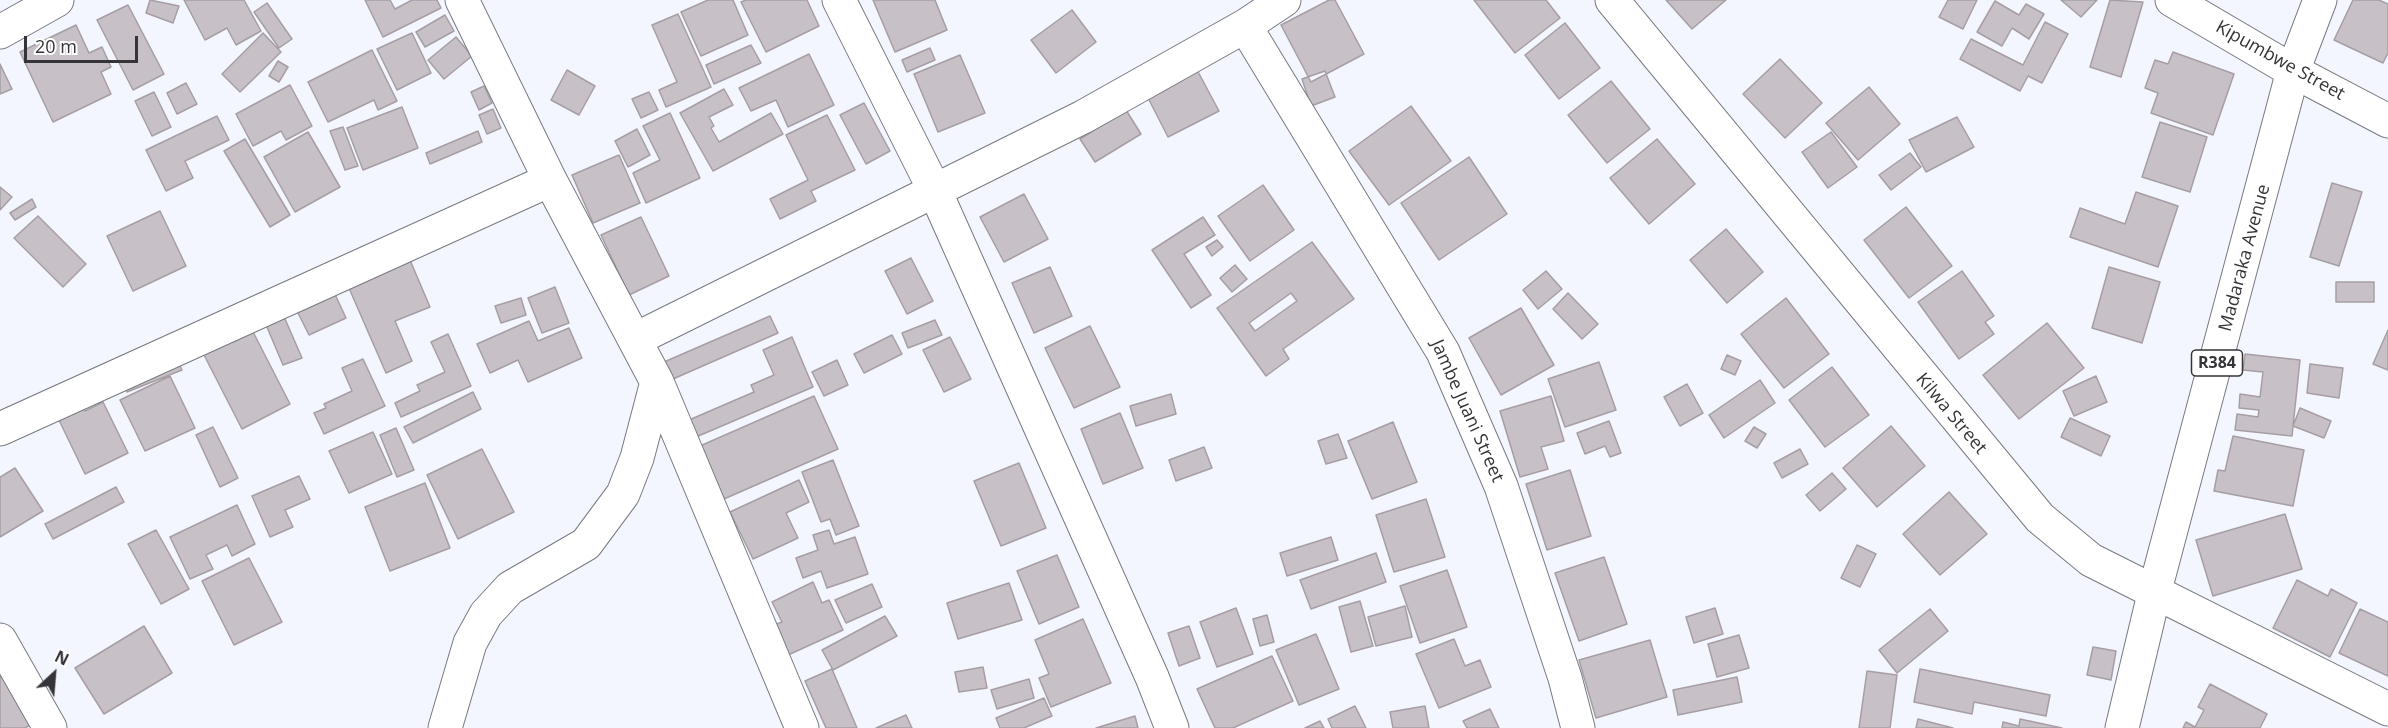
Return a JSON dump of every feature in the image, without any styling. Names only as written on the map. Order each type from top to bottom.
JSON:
[{"type":"street","points":[[0,32],[57,0]]},
{"type":"street","points":[[462,0],[550,180],[657,382],[802,728]]},
{"type":"street","points":[[839,0],[935,191],[1172,728]]},
{"type":"street","points":[[636,339],[1083,117],[1245,26],[1284,0]]},
{"type":"street","name":"Kilwa Street","points":[[1612,0],[1820,256],[2040,518],[2091,560],[2155,590],[2388,709]]},
{"type":"street","name":"Kipumbwe Street","points":[[2172,0],[2294,71],[2388,121]]},
{"type":"street","name":"Madaraka Avenue","points":[[2121,728],[2155,590],[2294,71],[2320,0]]},
{"type":"street","name":"Jambe Juani Street","points":[[1245,26],[1443,352],[1501,486],[1565,678],[1578,728]]},
{"type":"street","points":[[0,429],[550,180]]},
{"type":"street","points":[[446,728],[470,644],[486,614],[510,588],[586,544],[624,494],[637,458],[657,382]]},
{"type":"street","points":[[0,640],[50,728]]},
{"type":"building","points":[[150,0],[179,6],[173,23],[146,13]]},
{"type":"building","points":[[184,0],[244,0],[261,31],[236,45],[227,28],[205,40]]},
{"type":"building","points":[[365,0],[390,0],[395,9],[412,0],[437,0],[441,8],[383,37]]},
{"type":"building","points":[[708,0],[733,0],[748,35],[701,56],[681,12]]},
{"type":"building","points":[[746,0],[807,0],[819,26],[766,52],[741,2]]},
{"type":"building","points":[[873,0],[935,0],[947,30],[895,52]]},
{"type":"building","points":[[1329,0],[1335,0],[1364,54],[1311,82],[1281,25]]},
{"type":"building","points":[[1474,0],[1546,0],[1560,18],[1515,53]]},
{"type":"building","points":[[1666,0],[1726,0],[1692,29]]},
{"type":"building","points":[[1948,0],[1977,0],[1963,29],[1939,17]]},
{"type":"building","points":[[2061,0],[2097,0],[2081,17]]},
{"type":"building","points":[[2110,0],[2143,2],[2121,77],[2090,67]]},
{"type":"building","points":[[2353,0],[2379,0],[2388,4],[2388,53],[2383,63],[2334,40]]},
{"type":"building","points":[[1995,1],[2019,15],[2026,4],[2044,14],[2029,39],[2012,28],[2002,46],[1977,32]]},
{"type":"building","points":[[267,3],[292,39],[279,48],[254,12]]},
{"type":"building","points":[[128,5],[164,74],[133,90],[97,20]]},
{"type":"building","points":[[1072,10],[1096,42],[1056,73],[1031,40]]},
{"type":"building","points":[[678,14],[711,87],[666,107],[659,90],[677,82],[652,25]]},
{"type":"building","points":[[445,15],[454,31],[425,47],[416,32]]},
{"type":"building","points":[[2045,22],[2068,34],[2042,83],[2028,76],[2020,91],[1960,59],[1971,39],[2023,65]]},
{"type":"building","points":[[1565,23],[1600,68],[1559,99],[1525,55]]},
{"type":"building","points":[[76,25],[89,53],[102,47],[111,67],[101,72],[111,94],[53,122],[20,52]]},
{"type":"building","points":[[263,33],[281,52],[240,92],[222,74]]},
{"type":"building","points":[[412,33],[431,73],[397,90],[377,49]]},
{"type":"building","points":[[456,37],[472,56],[444,79],[428,60]]},
{"type":"building","points":[[751,45],[761,63],[714,84],[706,65]]},
{"type":"building","points":[[930,48],[935,60],[907,72],[902,60]]},
{"type":"building","points":[[372,50],[397,101],[378,110],[374,100],[328,122],[308,82]]},
{"type":"building","points":[[2173,52],[2234,74],[2213,135],[2151,113],[2158,93],[2145,88],[2155,60],[2168,64]]},
{"type":"building","points":[[809,54],[834,105],[788,127],[776,100],[751,111],[739,88]]},
{"type":"building","points":[[960,55],[985,113],[938,132],[914,74]]},
{"type":"building","points":[[1780,59],[1822,103],[1785,138],[1743,94]]},
{"type":"building","points":[[278,61],[288,67],[279,82],[269,76]]},
{"type":"building","points":[[0,64],[12,89],[0,94]]},
{"type":"building","points":[[1196,68],[1219,111],[1168,137],[1146,94]]},
{"type":"building","points":[[567,70],[595,86],[579,115],[551,100]]},
{"type":"building","points":[[1325,71],[1335,97],[1311,106],[1302,79]]},
{"type":"building","points":[[1611,81],[1650,129],[1607,163],[1568,115]]},
{"type":"building","points":[[186,83],[197,104],[177,114],[167,93]]},
{"type":"building","points":[[290,85],[312,126],[286,140],[281,131],[253,146],[236,114]]},
{"type":"building","points":[[484,86],[492,103],[479,110],[471,92]]},
{"type":"building","points":[[1869,87],[1900,124],[1858,160],[1826,123]]},
{"type":"building","points":[[724,89],[733,105],[709,117],[714,126],[711,128],[719,142],[771,113],[783,134],[713,171],[680,113]]},
{"type":"building","points":[[154,92],[171,127],[152,136],[135,101]]},
{"type":"building","points":[[649,92],[658,110],[641,118],[632,99]]},
{"type":"building","points":[[864,103],[890,151],[866,164],[840,115]]},
{"type":"building","points":[[1411,106],[1451,161],[1389,205],[1349,151]]},
{"type":"building","points":[[402,107],[418,148],[363,170],[347,128]]},
{"type":"building","points":[[493,109],[501,128],[487,134],[479,115]]},
{"type":"building","points":[[1126,110],[1141,134],[1095,162],[1080,139]]},
{"type":"building","points":[[670,113],[700,178],[646,203],[633,173],[660,160],[643,126]]},
{"type":"building","points":[[827,115],[855,170],[811,191],[816,201],[780,219],[770,199],[808,180],[786,135]]},
{"type":"building","points":[[217,116],[229,140],[185,161],[193,178],[166,191],[146,150]]},
{"type":"building","points":[[1957,117],[1974,147],[1926,172],[1909,140]]},
{"type":"building","points":[[2160,122],[2207,137],[2190,192],[2142,177]]},
{"type":"building","points":[[343,127],[358,166],[345,170],[330,131]]},
{"type":"building","points":[[637,129],[650,155],[628,167],[615,141]]},
{"type":"building","points":[[478,131],[482,142],[430,164],[426,153]]},
{"type":"building","points":[[308,132],[340,187],[295,212],[264,157]]},
{"type":"building","points":[[1831,132],[1857,167],[1828,188],[1802,152]]},
{"type":"building","points":[[245,139],[290,215],[270,227],[224,151]]},
{"type":"building","points":[[1657,139],[1695,184],[1649,224],[1610,178]]},
{"type":"building","points":[[1910,153],[1921,167],[1891,190],[1879,175]]},
{"type":"building","points":[[619,155],[640,203],[593,223],[572,175]]},
{"type":"building","points":[[1469,157],[1507,214],[1439,260],[1401,203]]},
{"type":"building","points":[[2332,183],[2362,192],[2339,266],[2310,257]]},
{"type":"building","points":[[1263,185],[1294,230],[1250,261],[1218,216]]},
{"type":"building","points":[[0,187],[12,197],[0,210]]},
{"type":"building","points":[[2136,192],[2178,206],[2158,267],[2070,237],[2080,208],[2125,224]]},
{"type":"building","points":[[1024,194],[1048,239],[1004,262],[980,217]]},
{"type":"building","points":[[32,199],[36,207],[15,220],[10,213]]},
{"type":"building","points":[[1906,207],[1952,266],[1909,298],[1864,240]]},
{"type":"building","points":[[160,211],[186,266],[133,291],[107,236]]},
{"type":"building","points":[[38,216],[86,264],[63,287],[14,238]]},
{"type":"building","points":[[641,217],[669,276],[629,295],[601,235]]},
{"type":"building","points":[[1203,217],[1215,235],[1184,254],[1211,295],[1191,308],[1152,250]]},
{"type":"building","points":[[1726,229],[1763,272],[1727,303],[1690,260]]},
{"type":"building","points":[[1217,240],[1223,247],[1212,256],[1206,247]]},
{"type":"building","points":[[1312,242],[1354,299],[1283,349],[1289,359],[1266,376],[1217,308]],"holes":[[[1291,293],[1297,301],[1255,331],[1249,323]]]},
{"type":"building","points":[[407,253],[430,307],[395,321],[412,361],[386,373],[345,279]]},
{"type":"building","points":[[911,258],[933,301],[907,314],[885,271]]},
{"type":"building","points":[[1235,265],[1247,279],[1232,292],[1220,278]]},
{"type":"building","points":[[1050,267],[1072,316],[1034,333],[1012,283]]},
{"type":"building","points":[[2109,267],[2160,282],[2142,343],[2092,328]]},
{"type":"building","points":[[1546,271],[1562,289],[1538,309],[1523,290]]},
{"type":"building","points":[[1962,271],[1994,316],[1985,322],[1994,334],[1959,359],[1918,302]]},
{"type":"building","points":[[2336,282],[2374,282],[2374,302],[2336,302]]},
{"type":"building","points":[[555,287],[569,323],[542,333],[528,298]]},
{"type":"building","points":[[333,290],[346,318],[309,335],[295,307]]},
{"type":"building","points":[[1568,293],[1598,324],[1582,339],[1553,309]]},
{"type":"building","points":[[521,298],[526,315],[501,323],[495,306]]},
{"type":"building","points":[[1786,298],[1829,354],[1784,388],[1741,334]]},
{"type":"building","points":[[1521,308],[1554,365],[1501,395],[1469,338]]},
{"type":"building","points":[[282,312],[302,358],[283,365],[264,320]]},
{"type":"building","points":[[770,316],[778,333],[673,379],[664,362]]},
{"type":"building","points":[[935,320],[942,335],[908,348],[902,333]]},
{"type":"building","points":[[529,321],[538,341],[569,328],[582,358],[528,382],[518,360],[490,373],[477,344]]},
{"type":"building","points":[[2047,323],[2084,368],[2019,419],[1983,375]]},
{"type":"building","points":[[1090,326],[1120,387],[1074,408],[1045,348]]},
{"type":"building","points":[[251,328],[290,404],[242,429],[203,353]]},
{"type":"building","points":[[2388,330],[2388,370],[2373,364]]},
{"type":"building","points":[[448,334],[471,386],[401,417],[395,403],[420,391],[417,385],[445,372],[431,342]]},
{"type":"building","points":[[892,335],[902,354],[864,373],[854,354]]},
{"type":"building","points":[[792,337],[813,387],[696,437],[689,420],[754,392],[751,385],[774,375],[763,350]]},
{"type":"building","points":[[950,337],[971,379],[944,392],[923,350]]},
{"type":"building","points":[[2245,354],[2300,360],[2292,436],[2235,430],[2237,414],[2258,417],[2259,410],[2239,408],[2240,394],[2260,397],[2263,372],[2243,370]]},
{"type":"building","points":[[1727,355],[1741,361],[1735,375],[1721,369]]},
{"type":"building","points":[[176,358],[182,370],[127,392],[122,380]]},
{"type":"building","points":[[363,359],[385,406],[324,434],[314,413],[326,408],[324,404],[352,391],[342,368]]},
{"type":"building","points":[[837,360],[848,385],[824,396],[812,372]]},
{"type":"building","points":[[1599,362],[1616,410],[1565,427],[1548,379]]},
{"type":"building","points":[[2310,364],[2343,368],[2339,398],[2307,393]]},
{"type":"building","points":[[1832,367],[1869,415],[1825,447],[1789,400]]},
{"type":"building","points":[[170,376],[195,428],[145,451],[120,400]]},
{"type":"building","points":[[2096,376],[2107,402],[2074,416],[2063,391]]},
{"type":"building","points":[[1760,380],[1775,403],[1724,438],[1709,415]]},
{"type":"building","points":[[1687,384],[1703,413],[1680,426],[1664,397]]},
{"type":"building","points":[[473,392],[481,409],[413,443],[404,427]]},
{"type":"building","points":[[1171,394],[1176,414],[1136,426],[1130,406]]},
{"type":"building","points":[[814,396],[838,449],[724,499],[700,446]]},
{"type":"building","points":[[1551,396],[1564,441],[1541,447],[1548,469],[1520,477],[1500,411]]},
{"type":"building","points":[[103,402],[128,453],[85,474],[57,416],[81,404],[85,411]]},
{"type":"building","points":[[2300,408],[2331,421],[2324,438],[2293,426]]},
{"type":"building","points":[[1120,413],[1143,468],[1103,484],[1081,429]]},
{"type":"building","points":[[2070,418],[2110,436],[2101,456],[2061,437]]},
{"type":"building","points":[[1609,421],[1621,453],[1610,457],[1605,446],[1585,454],[1577,433]]},
{"type":"building","points":[[1393,422],[1417,482],[1372,499],[1348,441]]},
{"type":"building","points":[[1891,426],[1925,466],[1877,507],[1843,468]]},
{"type":"building","points":[[213,427],[238,478],[220,487],[196,435]]},
{"type":"building","points":[[1754,427],[1766,434],[1757,448],[1745,441]]},
{"type":"building","points":[[396,428],[414,470],[397,477],[380,435]]},
{"type":"building","points":[[373,432],[392,474],[349,493],[329,451]]},
{"type":"building","points":[[1338,434],[1347,458],[1326,464],[1318,441]]},
{"type":"building","points":[[2233,436],[2304,450],[2293,506],[2214,491],[2218,470],[2225,471]]},
{"type":"building","points":[[1204,447],[1212,468],[1176,481],[1169,460]]},
{"type":"building","points":[[482,449],[514,512],[458,539],[427,475]]},
{"type":"building","points":[[1800,449],[1808,464],[1782,478],[1774,463]]},
{"type":"building","points":[[833,460],[859,526],[836,535],[830,519],[821,522],[802,472]]},
{"type":"building","points":[[1019,463],[1046,528],[1001,546],[974,481]]},
{"type":"building","points":[[15,468],[43,511],[0,537],[0,477]]},
{"type":"building","points":[[1570,470],[1591,536],[1547,550],[1526,484]]},
{"type":"building","points":[[1832,473],[1846,489],[1820,511],[1806,495]]},
{"type":"building","points":[[299,476],[310,499],[285,510],[293,527],[270,537],[252,496]]},
{"type":"building","points":[[799,480],[809,502],[786,513],[798,538],[753,559],[730,512]]},
{"type":"building","points":[[425,483],[450,548],[390,571],[365,507]]},
{"type":"building","points":[[116,487],[124,502],[53,539],[45,524]]},
{"type":"building","points":[[1949,492],[1987,534],[1940,575],[1903,534]]},
{"type":"building","points":[[1426,499],[1445,557],[1394,572],[1376,515]]},
{"type":"building","points":[[237,505],[255,544],[232,556],[227,545],[206,555],[213,569],[190,579],[170,537]]},
{"type":"building","points":[[2285,514],[2302,569],[2213,596],[2196,540]]},
{"type":"building","points":[[156,530],[189,589],[161,604],[128,544]]},
{"type":"building","points":[[829,530],[834,544],[855,537],[868,574],[827,588],[821,571],[803,578],[796,558],[818,550],[813,535]]},
{"type":"building","points":[[1331,537],[1338,560],[1287,576],[1280,553]]},
{"type":"building","points":[[1857,545],[1876,554],[1860,587],[1841,578]]},
{"type":"building","points":[[1376,553],[1386,582],[1311,609],[1300,580]]},
{"type":"building","points":[[1057,555],[1079,607],[1039,624],[1017,571]]},
{"type":"building","points":[[1604,557],[1627,624],[1579,641],[1555,573]]},
{"type":"building","points":[[249,558],[282,622],[234,645],[202,581]]},
{"type":"building","points":[[1447,570],[1467,627],[1420,643],[1400,586]]},
{"type":"building","points":[[2297,580],[2328,596],[2331,589],[2357,603],[2330,657],[2273,628]]},
{"type":"building","points":[[813,582],[822,603],[829,600],[843,630],[788,655],[774,625],[782,622],[772,602]]},
{"type":"building","points":[[1009,583],[1022,620],[958,639],[947,603]]},
{"type":"building","points":[[872,584],[882,607],[846,623],[835,600]]},
{"type":"building","points":[[1360,601],[1373,646],[1351,652],[1339,607]]},
{"type":"building","points":[[1405,606],[1412,637],[1376,646],[1368,617]]},
{"type":"building","points":[[1236,608],[1253,654],[1217,667],[1200,622]]},
{"type":"building","points":[[1715,608],[1723,634],[1694,643],[1686,617]]},
{"type":"building","points":[[1930,609],[1948,631],[1897,673],[1879,650]]},
{"type":"building","points":[[2360,609],[2388,622],[2388,676],[2339,653]]},
{"type":"building","points":[[1267,615],[1274,642],[1260,646],[1253,619]]},
{"type":"building","points":[[885,616],[897,636],[833,670],[822,650]]},
{"type":"building","points":[[1083,619],[1111,683],[1051,707],[1039,678],[1049,674],[1035,640]]},
{"type":"building","points":[[144,626],[172,673],[104,714],[75,668]]},
{"type":"building","points":[[1189,626],[1200,658],[1179,666],[1168,633]]},
{"type":"building","points":[[1316,634],[1339,689],[1299,705],[1276,650]]},
{"type":"building","points":[[1739,635],[1749,668],[1717,677],[1708,644]]},
{"type":"building","points":[[1454,639],[1465,666],[1480,660],[1491,687],[1439,708],[1416,654]]},
{"type":"building","points":[[1650,640],[1667,697],[1596,718],[1579,660]]},
{"type":"building","points":[[2093,647],[2116,651],[2111,680],[2087,675]]},
{"type":"building","points":[[1272,656],[1293,701],[1233,728],[1215,728],[1197,689]]},
{"type":"building","points":[[0,663],[34,723],[25,728],[0,728]]},
{"type":"building","points":[[983,667],[987,688],[959,692],[955,672]]},
{"type":"building","points":[[832,669],[857,728],[826,728],[805,681]]},
{"type":"building","points":[[1920,669],[2050,695],[2046,716],[1974,702],[1972,714],[1914,702]]},
{"type":"building","points":[[1867,671],[1897,675],[1890,728],[1859,728]]},
{"type":"building","points":[[1737,677],[1742,702],[1678,715],[1673,690]]},
{"type":"building","points":[[1029,679],[1034,698],[997,709],[991,690]]},
{"type":"building","points":[[2210,684],[2267,714],[2260,728],[2183,728],[2186,722],[2195,727],[2204,710],[2198,707]]},
{"type":"building","points":[[1044,698],[1052,716],[1024,728],[1000,728],[996,718]]},
{"type":"building","points":[[1355,706],[1366,728],[1332,728],[1328,719]]},
{"type":"building","points":[[1425,706],[1429,728],[1393,728],[1390,712]]},
{"type":"building","points":[[1490,709],[1499,728],[1467,728],[1463,721]]},
{"type":"building","points":[[906,715],[912,728],[876,728]]},
{"type":"building","points":[[1135,716],[1138,728],[1096,728]]},
{"type":"building","points":[[1918,719],[1953,728],[1916,728]]},
{"type":"building","points":[[2020,719],[2062,728],[2002,728],[2003,722],[2019,726]]},
{"type":"building","points":[[1320,721],[1324,728],[1305,728]]}]
